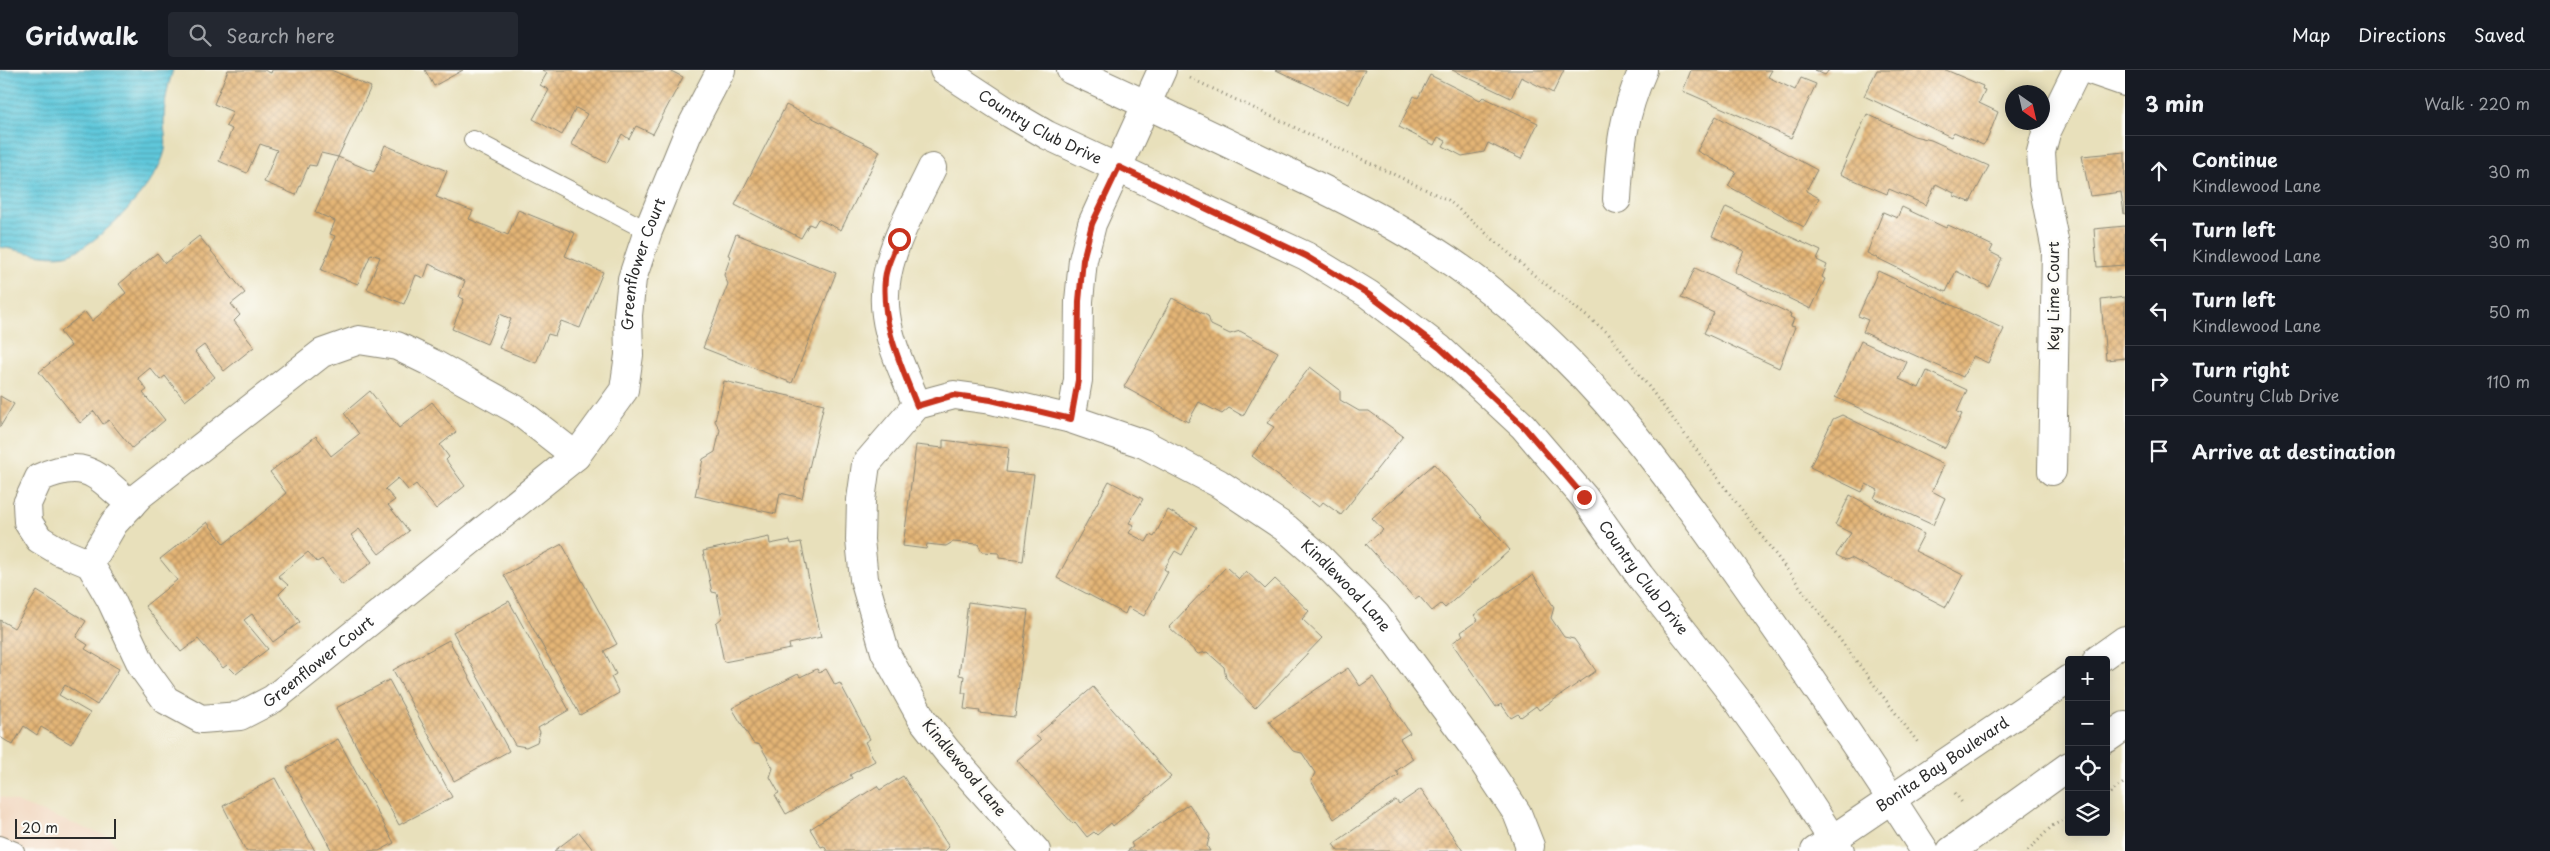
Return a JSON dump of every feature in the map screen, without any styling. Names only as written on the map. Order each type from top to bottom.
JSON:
[{"type":"street","name":"Greenflower Court","points":[[90,564],[111,600],[143,668],[166,700],[201,719],[240,716],[272,699],[576,456],[624,390],[632,279],[648,232],[688,133],[721,70]]},
{"type":"street","name":"Country Club Drive","points":[[944,70],[1033,126],[1306,256],[1368,294],[1440,348],[1516,420],[1584,497],[1640,576],[1738,701],[1788,771],[1829,847]]},
{"type":"street","points":[[1071,70],[1147,104],[1356,204],[1437,252],[1497,295],[1564,355],[1616,410],[1665,471],[1846,727],[1925,851]]},
{"type":"street","points":[[1071,419],[1078,380],[1079,301],[1083,260],[1092,224],[1162,70]]},
{"type":"street","points":[[1616,199],[1623,124],[1631,97],[1643,70]]},
{"type":"street","name":"Key Lime Court","points":[[2052,470],[2056,250],[2043,184],[2041,152],[2046,133],[2077,70]]},
{"type":"street","points":[[2090,70],[2125,82]]},
{"type":"street","points":[[917,406],[896,351],[886,315],[885,278],[899,239],[932,168]]},
{"type":"street","points":[[131,505],[99,476],[81,468],[56,470],[39,478],[27,504],[28,522],[39,539],[59,551],[90,564],[114,523],[131,505],[322,353],[359,340],[396,346],[434,364],[517,410],[576,456]]},
{"type":"street","name":"Kindlewood Lane","points":[[1036,851],[947,751],[922,719],[885,652],[873,616],[864,579],[860,540],[861,500],[866,464],[917,406],[954,395],[991,400],[1071,419],[1144,444],[1218,483],[1286,529],[1319,557],[1376,615],[1472,745],[1517,813],[1530,846],[1529,851]]},
{"type":"street","points":[[2103,656],[2125,640]]},
{"type":"street","name":"Bonita Bay Boulevard","points":[[1829,847],[1892,800],[2065,682]]},
{"type":"street","points":[[2110,736],[2125,726]]},
{"type":"street","points":[[1951,851],[2065,769]]},
{"type":"lane","points":[[473,140],[648,232]]},
{"type":"lane","points":[[0,845],[15,851]]},
{"type":"path","points":[[2110,793],[2125,782]]},
{"type":"path","points":[[2028,851],[2052,826],[2065,819]]},
{"type":"shaded area","points":[[0,796],[109,837],[120,851],[0,851]]},
{"type":"water","points":[[0,70],[173,70],[165,103],[166,147],[161,163],[128,209],[98,236],[72,253],[56,256],[0,247]]},
{"type":"building","points":[[228,70],[264,70],[271,73],[272,70],[331,70],[371,87],[338,157],[321,153],[316,166],[309,165],[296,195],[264,182],[277,150],[260,144],[247,173],[219,161],[232,129],[226,126],[233,112],[214,104]]},
{"type":"building","points":[[425,70],[463,70],[434,86]]},
{"type":"building","points":[[542,70],[669,70],[683,77],[653,134],[636,126],[629,139],[622,134],[607,163],[571,144],[587,114],[576,108],[562,135],[533,119],[549,90],[540,85],[547,73]]},
{"type":"building","points":[[1276,70],[1365,70],[1349,104]]},
{"type":"building","points":[[1452,70],[1564,70],[1553,93],[1521,77],[1511,98]]},
{"type":"building","points":[[1691,70],[1772,70],[1768,77],[1795,90],[1801,78],[1816,84],[1791,138],[1683,91]]},
{"type":"building","points":[[1814,70],[1829,70],[1825,75]]},
{"type":"building","points":[[1877,70],[1946,70],[1983,86],[1982,89],[1985,90],[1979,103],[1998,112],[1987,140],[1983,145],[1954,132],[1951,137],[1864,96]]},
{"type":"building","points":[[1430,75],[1480,100],[1483,97],[1538,123],[1521,159],[1488,143],[1484,152],[1462,156],[1443,146],[1446,141],[1438,137],[1434,145],[1399,127],[1414,96],[1418,98]]},
{"type":"building","points":[[786,105],[880,151],[841,230],[818,219],[814,226],[809,224],[801,238],[735,205]]},
{"type":"building","points":[[1867,114],[1914,136],[1931,140],[1989,166],[1970,202],[1954,196],[1954,193],[1936,184],[1926,205],[1889,189],[1887,194],[1840,174]]},
{"type":"building","points":[[1716,116],[1817,170],[1806,191],[1819,198],[1804,227],[1728,186],[1736,172],[1697,151]]},
{"type":"building","points":[[385,145],[447,171],[436,197],[473,211],[469,219],[508,235],[518,210],[575,233],[565,256],[603,272],[580,328],[561,321],[555,336],[548,334],[536,363],[499,348],[511,319],[500,314],[487,344],[452,329],[464,299],[459,297],[465,281],[429,264],[424,278],[416,275],[404,304],[367,289],[380,257],[371,254],[358,284],[321,270],[335,236],[330,234],[335,221],[315,212],[338,157],[374,172]]},
{"type":"building","points":[[2125,152],[2124,214],[2121,192],[2090,196],[2082,156]]},
{"type":"building","points":[[1726,207],[1821,251],[1817,260],[1827,265],[1822,277],[1825,279],[1811,309],[1734,272],[1744,251],[1712,236]]},
{"type":"building","points":[[1902,207],[1946,228],[1948,225],[1993,246],[1990,252],[2002,258],[1989,287],[1956,271],[1946,292],[1867,253],[1883,212],[1897,218]]},
{"type":"building","points":[[2125,226],[2125,265],[2097,267],[2094,229]]},
{"type":"building","points":[[736,234],[836,273],[792,383],[703,348],[728,284],[724,275],[731,256],[728,255]]},
{"type":"building","points":[[199,236],[245,293],[231,304],[240,315],[234,321],[254,347],[224,371],[204,345],[195,352],[215,377],[185,401],[165,376],[160,380],[150,368],[138,378],[147,390],[143,393],[165,420],[132,448],[109,420],[103,424],[94,411],[80,423],[39,372],[71,346],[60,332],[85,312],[92,321],[126,293],[119,284],[157,253],[165,263]]},
{"type":"building","points":[[1695,268],[1791,314],[1790,317],[1794,319],[1791,326],[1795,327],[1779,368],[1704,333],[1714,313],[1681,298]]},
{"type":"building","points":[[1878,271],[2004,329],[1988,363],[1973,356],[1963,377],[1863,332],[1868,320],[1858,316]]},
{"type":"building","points":[[2125,297],[2125,358],[2106,360],[2101,300]]},
{"type":"building","points":[[1172,298],[1208,316],[1211,325],[1230,334],[1240,331],[1278,352],[1243,416],[1229,408],[1222,414],[1199,402],[1188,422],[1124,387]]},
{"type":"building","points":[[1861,341],[1907,362],[1899,379],[1919,388],[1927,371],[1967,390],[1957,412],[1962,414],[1945,448],[1835,397]]},
{"type":"building","points":[[1310,367],[1340,390],[1340,400],[1359,411],[1369,411],[1403,436],[1341,515],[1323,502],[1319,507],[1252,456],[1274,427],[1267,423]]},
{"type":"building","points":[[724,381],[824,404],[802,498],[780,493],[776,514],[695,496],[703,459],[715,452],[720,430],[715,421]]},
{"type":"building","points":[[370,391],[399,428],[432,402],[456,432],[440,445],[449,457],[446,460],[465,486],[436,509],[416,484],[408,490],[398,478],[385,489],[395,500],[388,505],[409,531],[379,554],[359,529],[351,535],[372,562],[342,585],[322,559],[317,562],[308,552],[278,576],[288,585],[279,594],[300,622],[273,642],[252,614],[244,620],[268,649],[236,674],[227,665],[223,668],[198,639],[181,652],[145,606],[177,580],[160,559],[207,522],[224,544],[286,493],[270,472],[316,436],[331,456],[359,434],[344,413]]},
{"type":"building","points":[[0,396],[14,404],[0,427]]},
{"type":"building","points":[[1842,415],[1944,465],[1932,491],[1945,498],[1933,525],[1874,498],[1878,490],[1866,484],[1862,492],[1810,467],[1833,419]]},
{"type":"building","points":[[943,440],[1009,448],[1006,472],[1034,475],[1023,561],[999,558],[999,553],[982,552],[978,544],[953,542],[946,546],[927,544],[926,549],[903,546],[916,445],[943,448]]},
{"type":"building","points":[[1434,464],[1510,550],[1445,608],[1441,604],[1432,611],[1419,596],[1415,599],[1366,544],[1383,530],[1372,518]]},
{"type":"building","points":[[1109,481],[1143,499],[1129,523],[1134,525],[1129,533],[1146,542],[1150,535],[1154,537],[1168,510],[1197,527],[1182,555],[1175,551],[1164,569],[1168,572],[1144,616],[1128,607],[1125,614],[1057,578]]},
{"type":"building","points":[[1850,495],[1924,534],[1915,551],[1963,575],[1946,607],[1851,558],[1846,560],[1836,555],[1851,533],[1835,525]]},
{"type":"building","points":[[769,537],[770,544],[790,540],[791,544],[801,542],[821,637],[789,644],[790,649],[724,662],[716,623],[722,618],[717,593],[712,592],[703,551]]},
{"type":"building","points":[[562,544],[617,644],[604,651],[616,674],[611,677],[619,693],[580,715],[504,575]]},
{"type":"building","points":[[1226,567],[1239,579],[1246,571],[1265,589],[1275,579],[1309,611],[1302,619],[1322,638],[1255,708],[1226,678],[1224,667],[1207,652],[1198,654],[1169,627]]},
{"type":"building","points":[[1533,575],[1554,607],[1551,618],[1564,637],[1574,639],[1596,671],[1539,710],[1536,706],[1521,717],[1518,714],[1511,718],[1501,704],[1496,707],[1452,643],[1463,635],[1461,632],[1478,620],[1474,615]]},
{"type":"building","points":[[37,591],[86,621],[76,637],[88,645],[85,649],[119,669],[97,705],[65,685],[59,695],[90,713],[71,744],[41,727],[37,735],[24,726],[13,745],[0,737],[0,620],[14,628]]},
{"type":"building","points":[[509,601],[569,710],[538,728],[540,732],[537,742],[526,747],[515,745],[453,632]]},
{"type":"building","points":[[968,602],[1028,610],[1015,717],[979,713],[980,711],[964,709],[966,693],[962,693],[964,676],[959,675]]},
{"type":"building","points":[[449,640],[509,751],[454,781],[393,670]]},
{"type":"building","points":[[1348,668],[1360,686],[1373,677],[1410,733],[1400,739],[1413,759],[1396,771],[1399,775],[1334,819],[1311,781],[1315,773],[1302,753],[1293,751],[1269,721]]},
{"type":"building","points":[[817,669],[819,673],[826,669],[835,685],[840,683],[870,739],[865,742],[875,761],[850,775],[852,778],[786,814],[775,795],[779,793],[770,777],[773,768],[760,745],[753,743],[732,708],[798,674],[800,677]]},
{"type":"building","points":[[389,680],[452,797],[399,825],[336,708]]},
{"type":"building","points":[[1093,687],[1171,777],[1113,826],[1111,823],[1097,835],[1094,832],[1087,837],[1075,822],[1073,824],[1017,760],[1041,740],[1036,736]]},
{"type":"building","points":[[338,739],[394,843],[379,851],[332,851],[287,768]]},
{"type":"building","points":[[903,776],[949,847],[945,851],[827,851],[824,846],[821,847],[810,829],[877,786],[880,790]]},
{"type":"building","points":[[275,778],[315,851],[246,851],[223,806]]},
{"type":"building","points":[[1421,789],[1463,851],[1338,851],[1333,844],[1396,800],[1399,804]]},
{"type":"building","points":[[1189,804],[1210,835],[1207,846],[1210,851],[1127,851],[1133,847],[1131,843]]},
{"type":"building","points":[[579,832],[594,851],[554,851]]},
{"type":"route","points":[[899,239],[885,278],[886,315],[896,351],[917,406],[954,395],[991,400],[1071,419],[1078,380],[1079,301],[1083,260],[1092,224],[1119,167],[1306,256],[1368,294],[1440,348],[1523,426],[1584,497]]}]
